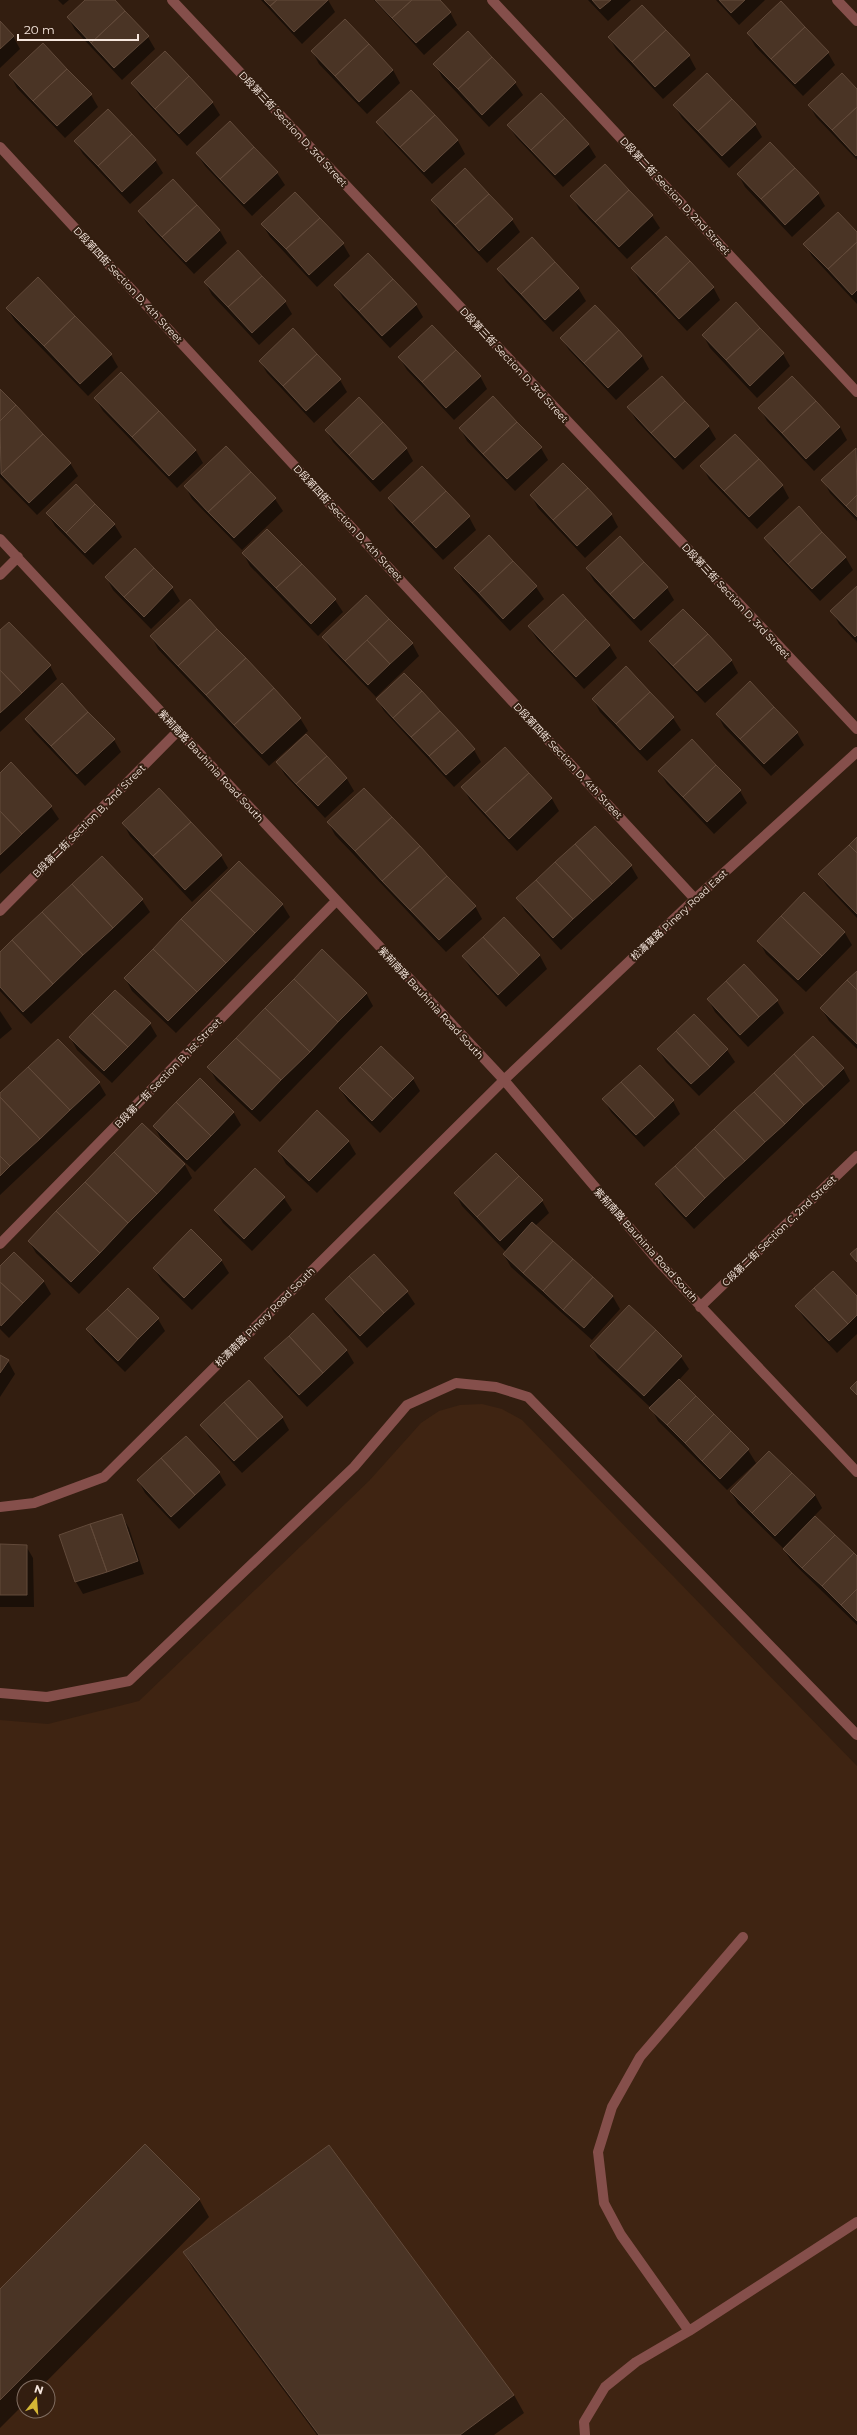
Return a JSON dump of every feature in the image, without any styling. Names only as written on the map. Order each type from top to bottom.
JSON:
[{"type":"street","name":"D段第三街 Section D, 3rd Street","points":[[172,0],[857,729]]},
{"type":"street","name":"D段第二街 Section D, 2nd Street","points":[[492,0],[857,392]]},
{"type":"street","points":[[838,0],[857,21]]},
{"type":"street","name":"D段第四街 Section D, 4th Street","points":[[0,147],[695,899]]},
{"type":"street","name":"紫荊南路 Bauhinia Road South","points":[[0,539],[178,732],[504,1080],[658,1261],[857,1472]]},
{"type":"street","points":[[0,575],[18,557]]},
{"type":"street","name":"B段第二街 Section B, 2nd Street","points":[[0,911],[178,732]]},
{"type":"street","name":"松濤東路 Pinery Road East","points":[[504,1080],[695,899],[857,752]]},
{"type":"street","name":"B段第一街 Section B, 1st Street","points":[[0,1244],[336,901]]},
{"type":"street","name":"松濤南路 Pinery Road South","points":[[0,1507],[34,1503],[104,1477],[504,1080]]},
{"type":"street","name":"C段第二街 Section C, 2nd Street","points":[[700,1307],[857,1156]]},
{"type":"street","points":[[0,1693],[47,1697],[129,1681],[354,1467],[407,1405],[456,1383],[496,1387],[528,1397],[857,1735]]},
{"type":"street","points":[[689,2331],[621,2235],[604,2204],[598,2152],[612,2107],[640,2057],[744,1937]]},
{"type":"street","points":[[585,2435],[584,2422],[605,2387],[636,2362],[689,2331],[857,2222]]},
{"type":"shaded area","points":[[482,1404],[502,1409],[522,1420],[857,1766],[857,2435],[0,2435],[0,1720],[48,1724],[139,1701],[369,1481],[421,1423],[439,1411],[460,1405]]},
{"type":"building","points":[[85,0],[115,0],[125,11],[91,43],[67,17]]},
{"type":"building","points":[[264,0],[277,0],[270,6]]},
{"type":"building","points":[[277,0],[328,0],[294,32],[270,6]]},
{"type":"building","points":[[375,0],[412,0],[392,18]]},
{"type":"building","points":[[412,0],[440,0],[451,12],[416,43],[392,18]]},
{"type":"building","points":[[592,0],[611,0],[600,9]]},
{"type":"building","points":[[719,0],[745,0],[731,13]]},
{"type":"building","points":[[781,1],[805,27],[771,59],[747,33]]},
{"type":"building","points":[[642,5],[666,30],[632,62],[608,37]]},
{"type":"building","points":[[125,11],[149,36],[114,68],[91,43]]},
{"type":"building","points":[[345,19],[369,44],[335,76],[311,51]]},
{"type":"building","points":[[0,21],[14,36],[0,49]]},
{"type":"building","points":[[805,27],[829,52],[795,84],[771,59]]},
{"type":"building","points":[[666,30],[690,55],[655,87],[632,62]]},
{"type":"building","points":[[468,31],[492,57],[458,89],[433,64]]},
{"type":"building","points":[[43,43],[67,69],[33,101],[9,75]]},
{"type":"building","points":[[369,44],[393,70],[359,102],[335,76]]},
{"type":"building","points":[[165,51],[189,76],[155,109],[131,83]]},
{"type":"building","points":[[492,57],[516,82],[482,115],[458,89]]},
{"type":"building","points":[[67,69],[92,94],[57,126],[33,101]]},
{"type":"building","points":[[707,73],[732,99],[698,131],[673,105]]},
{"type":"building","points":[[842,73],[857,89],[857,107],[832,130],[808,105]]},
{"type":"building","points":[[189,76],[213,102],[179,134],[155,109]]},
{"type":"building","points":[[411,90],[435,115],[400,147],[376,122]]},
{"type":"building","points":[[541,93],[565,118],[531,150],[507,125]]},
{"type":"building","points":[[732,99],[756,124],[722,156],[698,131]]},
{"type":"building","points":[[857,107],[857,155],[856,156],[832,130]]},
{"type":"building","points":[[108,109],[132,134],[98,166],[74,141]]},
{"type":"building","points":[[435,115],[458,140],[424,172],[400,147]]},
{"type":"building","points":[[565,118],[589,144],[555,175],[531,150]]},
{"type":"building","points":[[230,121],[254,147],[220,179],[196,153]]},
{"type":"building","points":[[132,134],[156,160],[122,192],[98,166]]},
{"type":"building","points":[[770,142],[795,168],[761,199],[737,174]]},
{"type":"building","points":[[254,147],[278,172],[244,204],[220,179]]},
{"type":"building","points":[[605,164],[629,190],[595,222],[570,196]]},
{"type":"building","points":[[465,168],[489,194],[455,225],[431,200]]},
{"type":"building","points":[[795,168],[819,193],[785,225],[761,199]]},
{"type":"building","points":[[173,179],[197,205],[162,237],[138,211]]},
{"type":"building","points":[[629,190],[653,215],[619,247],[595,222]]},
{"type":"building","points":[[295,192],[320,218],[286,249],[261,224]]},
{"type":"building","points":[[489,194],[513,219],[479,251],[455,225]]},
{"type":"building","points":[[197,205],[220,230],[186,262],[162,237]]},
{"type":"building","points":[[838,212],[857,232],[857,242],[828,269],[803,244]]},
{"type":"building","points":[[320,218],[344,243],[309,275],[286,249]]},
{"type":"building","points":[[666,236],[690,261],[656,294],[631,268]]},
{"type":"building","points":[[532,237],[555,262],[521,294],[497,269]]},
{"type":"building","points":[[857,242],[857,290],[852,295],[828,269]]},
{"type":"building","points":[[238,250],[262,276],[228,307],[204,282]]},
{"type":"building","points":[[368,253],[393,279],[359,311],[334,285]]},
{"type":"building","points":[[690,261],[714,287],[679,319],[656,294]]},
{"type":"building","points":[[555,262],[579,288],[545,320],[521,294]]},
{"type":"building","points":[[262,276],[286,301],[252,333],[228,307]]},
{"type":"building","points":[[38,277],[75,316],[44,346],[6,308]]},
{"type":"building","points":[[393,279],[417,304],[382,336],[359,311]]},
{"type":"building","points":[[736,302],[760,328],[726,360],[702,335]]},
{"type":"building","points":[[595,305],[619,330],[584,363],[560,338]]},
{"type":"building","points":[[75,316],[112,354],[80,384],[44,346]]},
{"type":"building","points":[[432,325],[456,350],[422,382],[398,357]]},
{"type":"building","points":[[293,328],[317,354],[283,386],[259,361]]},
{"type":"building","points":[[760,328],[784,353],[750,386],[726,360]]},
{"type":"building","points":[[619,330],[642,356],[608,388],[584,363]]},
{"type":"building","points":[[456,350],[481,376],[446,408],[422,382]]},
{"type":"building","points":[[317,354],[341,379],[306,411],[283,386]]},
{"type":"building","points":[[121,372],[159,411],[132,437],[94,398]]},
{"type":"building","points":[[662,376],[685,401],[651,433],[627,407]]},
{"type":"building","points":[[792,376],[816,401],[782,433],[758,408]]},
{"type":"building","points":[[0,389],[16,405],[0,421]]},
{"type":"building","points":[[493,396],[517,422],[483,454],[459,428]]},
{"type":"building","points":[[359,397],[383,422],[349,455],[325,430]]},
{"type":"building","points":[[685,401],[709,426],[675,458],[651,433]]},
{"type":"building","points":[[816,401],[840,427],[806,459],[782,433]]},
{"type":"building","points":[[16,405],[43,434],[1,474],[0,421]]},
{"type":"building","points":[[159,411],[196,450],[169,476],[132,437]]},
{"type":"building","points":[[383,422],[407,448],[373,480],[349,455]]},
{"type":"building","points":[[517,422],[542,447],[507,479],[483,454]]},
{"type":"building","points":[[43,434],[71,463],[29,503],[1,474]]},
{"type":"building","points":[[735,434],[759,459],[724,491],[700,466]]},
{"type":"building","points":[[226,446],[251,472],[208,512],[184,486]]},
{"type":"building","points":[[856,448],[857,495],[846,506],[821,480]]},
{"type":"building","points":[[759,459],[783,485],[749,517],[724,491]]},
{"type":"building","points":[[563,463],[588,488],[553,520],[530,495]]},
{"type":"building","points":[[422,466],[446,491],[412,523],[388,498]]},
{"type":"building","points":[[251,472],[276,498],[234,538],[208,512]]},
{"type":"building","points":[[76,484],[95,504],[66,533],[46,513]]},
{"type":"building","points":[[588,488],[612,514],[577,546],[553,520]]},
{"type":"building","points":[[446,491],[470,516],[436,548],[412,523]]},
{"type":"building","points":[[857,495],[857,517],[846,506]]},
{"type":"building","points":[[95,504],[115,524],[85,553],[66,533]]},
{"type":"building","points":[[799,506],[822,532],[788,564],[764,538]]},
{"type":"building","points":[[267,529],[302,564],[276,588],[242,553]]},
{"type":"building","points":[[822,532],[846,557],[812,589],[788,564]]},
{"type":"building","points":[[489,535],[513,561],[479,593],[454,568]]},
{"type":"building","points":[[620,536],[644,562],[610,594],[586,568]]},
{"type":"building","points":[[135,548],[154,568],[124,597],[105,577]]},
{"type":"building","points":[[513,561],[537,586],[503,619],[479,593]]},
{"type":"building","points":[[644,562],[668,587],[634,619],[610,594]]},
{"type":"building","points":[[302,564],[336,599],[311,624],[276,588]]},
{"type":"building","points":[[154,568],[173,587],[144,617],[124,597]]},
{"type":"building","points":[[857,586],[857,635],[855,637],[830,611]]},
{"type":"building","points":[[563,594],[586,619],[552,652],[528,626]]},
{"type":"building","points":[[366,595],[389,619],[345,661],[322,637]]},
{"type":"building","points":[[190,599],[217,629],[178,666],[150,636]]},
{"type":"building","points":[[683,609],[708,634],[673,666],[649,641]]},
{"type":"building","points":[[389,619],[413,643],[390,664],[367,640]]},
{"type":"building","points":[[586,619],[610,645],[576,677],[552,652]]},
{"type":"building","points":[[9,622],[51,665],[22,693],[0,670],[0,630]]},
{"type":"building","points":[[217,629],[246,658],[206,695],[178,666]]},
{"type":"building","points":[[708,634],[732,660],[697,691],[673,666]]},
{"type":"building","points":[[367,640],[390,664],[368,685],[345,661]]},
{"type":"building","points":[[246,658],[274,688],[234,725],[206,695]]},
{"type":"building","points":[[626,666],[650,692],[616,724],[592,699]]},
{"type":"building","points":[[0,670],[22,693],[0,713]]},
{"type":"building","points":[[404,673],[422,691],[393,718],[376,699]]},
{"type":"building","points":[[750,681],[774,707],[740,739],[716,714]]},
{"type":"building","points":[[62,683],[88,712],[51,746],[25,719]]},
{"type":"building","points":[[274,688],[301,718],[262,754],[234,725]]},
{"type":"building","points":[[422,691],[440,711],[411,737],[393,718]]},
{"type":"building","points":[[650,692],[674,717],[640,750],[616,724]]},
{"type":"building","points":[[774,707],[798,732],[764,764],[740,739]]},
{"type":"building","points":[[440,711],[458,730],[429,756],[411,737]]},
{"type":"building","points":[[88,712],[115,739],[77,774],[51,746]]},
{"type":"building","points":[[458,730],[475,749],[446,775],[429,756]]},
{"type":"building","points":[[306,734],[327,756],[296,784],[276,762]]},
{"type":"building","points":[[692,739],[716,765],[683,797],[658,771]]},
{"type":"building","points":[[505,747],[529,773],[485,813],[461,787]]},
{"type":"building","points":[[327,756],[347,778],[318,806],[296,784]]},
{"type":"building","points":[[11,762],[52,806],[22,834],[0,811],[0,773]]},
{"type":"building","points":[[716,765],[741,790],[707,822],[683,797]]},
{"type":"building","points":[[529,773],[552,798],[509,839],[485,813]]},
{"type":"building","points":[[159,788],[191,822],[153,856],[122,823]]},
{"type":"building","points":[[364,788],[392,817],[355,851],[327,822]]},
{"type":"building","points":[[0,811],[22,834],[0,855]]},
{"type":"building","points":[[392,817],[420,846],[382,881],[355,851]]},
{"type":"building","points":[[191,822],[222,855],[185,890],[153,856]]},
{"type":"building","points":[[595,826],[632,865],[612,884],[575,844]]},
{"type":"building","points":[[857,837],[857,853],[849,845]]},
{"type":"building","points":[[575,844],[612,884],[593,901],[555,862]]},
{"type":"building","points":[[849,845],[857,853],[857,914],[818,874]]},
{"type":"building","points":[[420,846],[447,876],[410,910],[382,881]]},
{"type":"building","points":[[102,856],[143,899],[113,928],[72,884]]},
{"type":"building","points":[[239,861],[283,904],[255,933],[210,890]]},
{"type":"building","points":[[555,862],[593,901],[573,919],[536,880]]},
{"type":"building","points":[[447,876],[476,906],[439,940],[410,910]]},
{"type":"building","points":[[536,880],[573,919],[553,938],[516,898]]},
{"type":"building","points":[[72,884],[113,928],[83,955],[42,912]]},
{"type":"building","points":[[210,890],[255,933],[226,963],[181,919]]},
{"type":"building","points":[[804,892],[845,932],[822,956],[781,916]]},
{"type":"building","points":[[42,912],[83,955],[53,984],[12,940]]},
{"type":"building","points":[[781,916],[822,956],[798,980],[757,941]]},
{"type":"building","points":[[504,917],[540,955],[519,975],[483,937]]},
{"type":"building","points":[[181,919],[226,963],[197,992],[153,949]]},
{"type":"building","points":[[483,937],[519,975],[498,995],[462,956]]},
{"type":"building","points":[[12,940],[53,984],[23,1012],[0,987],[0,952]]},
{"type":"building","points":[[153,949],[197,992],[168,1021],[124,978]]},
{"type":"building","points":[[322,949],[367,993],[338,1022],[294,979]]},
{"type":"building","points":[[744,964],[778,1000],[759,1017],[726,981]]},
{"type":"building","points":[[857,971],[857,990],[847,980]]},
{"type":"building","points":[[294,979],[338,1022],[310,1052],[265,1008]]},
{"type":"building","points":[[847,980],[857,990],[857,1044],[820,1008]]},
{"type":"building","points":[[726,981],[759,1017],[740,1035],[707,999]]},
{"type":"building","points":[[115,990],[151,1023],[128,1047],[92,1013]]},
{"type":"building","points":[[265,1008],[310,1052],[281,1080],[236,1038]]},
{"type":"building","points":[[92,1013],[128,1047],[104,1071],[69,1037]]},
{"type":"building","points":[[694,1014],[728,1049],[710,1067],[676,1031]]},
{"type":"building","points":[[676,1031],[710,1067],[691,1084],[657,1049]]},
{"type":"building","points":[[813,1036],[844,1068],[824,1087],[794,1054]]},
{"type":"building","points":[[236,1038],[281,1080],[252,1110],[207,1067]]},
{"type":"building","points":[[58,1039],[100,1082],[70,1110],[28,1067]]},
{"type":"building","points":[[381,1046],[414,1078],[393,1099],[360,1067]]},
{"type":"building","points":[[794,1054],[824,1087],[804,1105],[774,1073]]},
{"type":"building","points":[[640,1065],[674,1100],[655,1118],[621,1082]]},
{"type":"building","points":[[28,1067],[70,1110],[40,1139],[0,1097],[0,1093]]},
{"type":"building","points":[[360,1067],[393,1099],[372,1121],[339,1088]]},
{"type":"building","points":[[774,1073],[804,1105],[785,1124],[754,1092]]},
{"type":"building","points":[[200,1078],[234,1112],[211,1136],[176,1102]]},
{"type":"building","points":[[621,1082],[655,1118],[636,1135],[602,1099]]},
{"type":"building","points":[[754,1092],[785,1124],[765,1142],[734,1110]]},
{"type":"building","points":[[0,1097],[40,1139],[10,1166],[0,1156]]},
{"type":"building","points":[[176,1102],[211,1136],[187,1160],[153,1126]]},
{"type":"building","points":[[317,1110],[349,1141],[309,1181],[278,1151]]},
{"type":"building","points":[[734,1110],[765,1142],[745,1161],[714,1129]]},
{"type":"building","points":[[142,1123],[185,1164],[157,1194],[114,1152]]},
{"type":"building","points":[[714,1129],[745,1161],[725,1179],[695,1147]]},
{"type":"building","points":[[695,1147],[725,1179],[705,1198],[675,1166]]},
{"type":"building","points":[[114,1152],[157,1194],[128,1223],[85,1182]]},
{"type":"building","points":[[496,1153],[519,1176],[477,1217],[454,1193]]},
{"type":"building","points":[[0,1156],[10,1166],[0,1176]]},
{"type":"building","points":[[675,1166],[705,1198],[686,1217],[655,1184]]},
{"type":"building","points":[[255,1168],[285,1197],[244,1239],[214,1210]]},
{"type":"building","points":[[519,1176],[543,1200],[500,1241],[477,1217]]},
{"type":"building","points":[[85,1182],[128,1223],[100,1253],[56,1211]]},
{"type":"building","points":[[56,1211],[100,1253],[71,1282],[28,1241]]},
{"type":"building","points":[[532,1222],[553,1241],[523,1273],[503,1254]]},
{"type":"building","points":[[191,1229],[222,1260],[184,1298],[153,1268]]},
{"type":"building","points":[[553,1241],[573,1259],[543,1291],[523,1273]]},
{"type":"building","points":[[857,1248],[857,1262],[850,1254]]},
{"type":"building","points":[[14,1252],[44,1281],[23,1303],[0,1282],[0,1266]]},
{"type":"building","points":[[374,1254],[408,1291],[384,1313],[349,1276]]},
{"type":"building","points":[[573,1259],[593,1277],[563,1310],[543,1291]]},
{"type":"building","points":[[833,1271],[857,1296],[857,1315],[848,1324],[814,1288]]},
{"type":"building","points":[[349,1276],[384,1313],[360,1336],[325,1299]]},
{"type":"building","points":[[593,1277],[613,1296],[584,1328],[563,1310]]},
{"type":"building","points":[[0,1282],[23,1303],[1,1326],[0,1324]]},
{"type":"building","points":[[128,1288],[159,1318],[138,1339],[107,1309]]},
{"type":"building","points":[[814,1288],[848,1324],[829,1341],[795,1306]]},
{"type":"building","points":[[629,1305],[656,1330],[617,1371],[590,1346]]},
{"type":"building","points":[[107,1309],[138,1339],[118,1361],[86,1329]]},
{"type":"building","points":[[313,1313],[347,1350],[323,1373],[289,1336]]},
{"type":"building","points":[[656,1330],[682,1356],[644,1396],[617,1371]]},
{"type":"building","points":[[289,1336],[323,1373],[299,1395],[264,1358]]},
{"type":"building","points":[[0,1355],[9,1360],[0,1373]]},
{"type":"building","points":[[679,1379],[696,1396],[667,1425],[649,1408]]},
{"type":"building","points":[[249,1380],[283,1417],[258,1439],[224,1402]]},
{"type":"building","points":[[857,1381],[857,1395],[850,1388]]},
{"type":"building","points":[[696,1396],[714,1414],[685,1443],[667,1425]]},
{"type":"building","points":[[224,1402],[258,1439],[234,1461],[200,1425]]},
{"type":"building","points":[[714,1414],[731,1431],[702,1461],[685,1443]]},
{"type":"building","points":[[731,1431],[749,1449],[720,1479],[702,1461]]},
{"type":"building","points":[[186,1436],[220,1472],[195,1495],[161,1458]]},
{"type":"building","points":[[769,1451],[792,1473],[752,1513],[730,1491]]},
{"type":"building","points":[[161,1458],[195,1495],[171,1517],[137,1480]]},
{"type":"building","points":[[792,1473],[815,1495],[775,1536],[752,1513]]},
{"type":"building","points":[[122,1514],[138,1561],[107,1572],[90,1524]]},
{"type":"building","points":[[815,1516],[835,1535],[802,1568],[783,1549]]},
{"type":"building","points":[[90,1524],[107,1572],[75,1582],[59,1535]]},
{"type":"building","points":[[835,1535],[854,1553],[822,1586],[802,1568]]},
{"type":"building","points":[[0,1544],[27,1545],[27,1595],[0,1595]]},
{"type":"building","points":[[854,1553],[857,1556],[857,1589],[841,1605],[822,1586]]},
{"type":"building","points":[[857,1589],[857,1621],[841,1605]]},
{"type":"building","points":[[145,2144],[200,2199],[21,2379],[16,2379],[16,2384],[0,2400],[0,2289]]},
{"type":"building","points":[[329,2145],[514,2395],[460,2435],[319,2435],[183,2252]]}]
